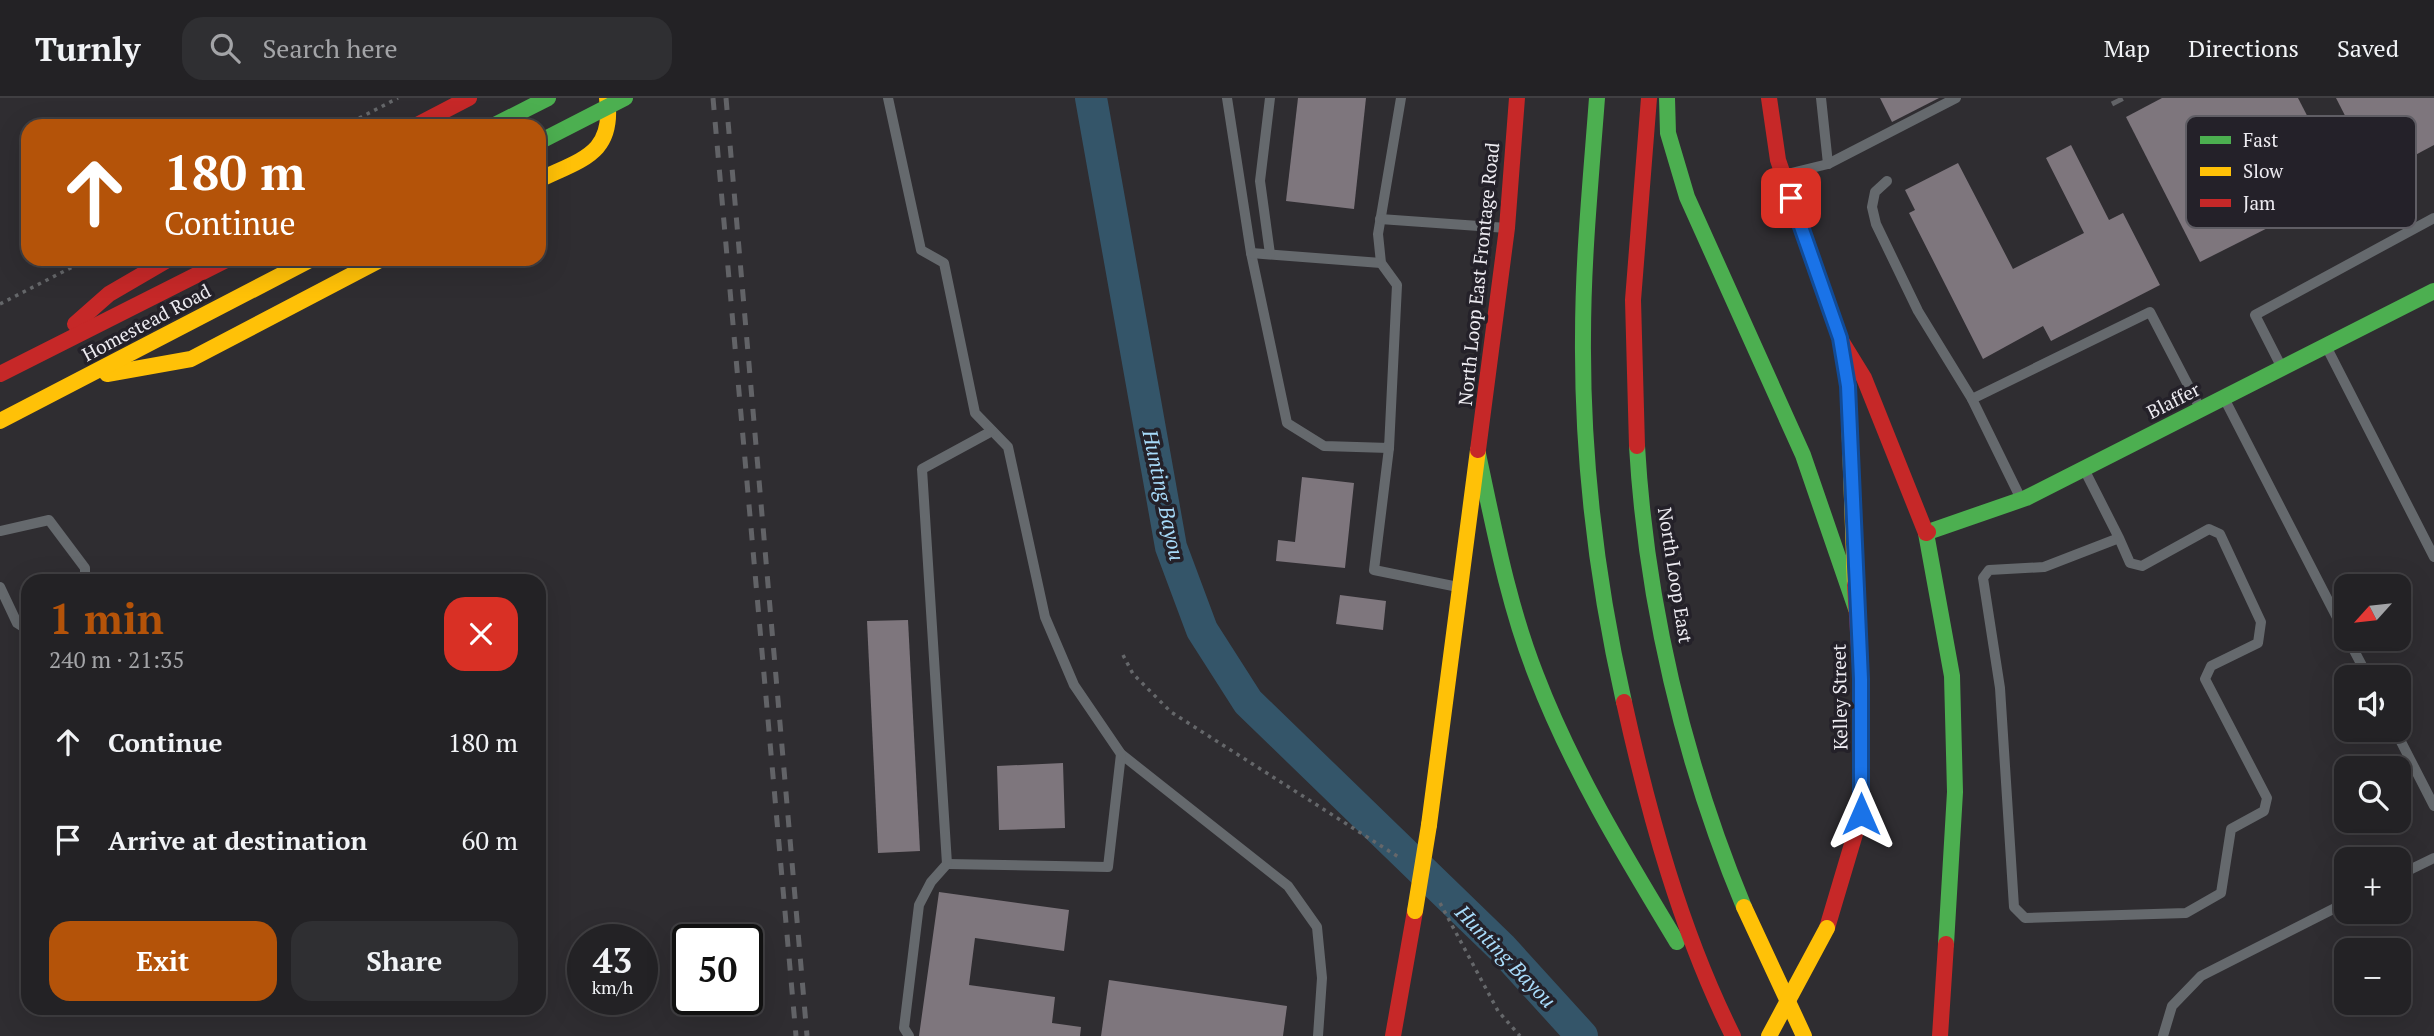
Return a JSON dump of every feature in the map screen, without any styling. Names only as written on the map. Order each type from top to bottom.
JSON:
[{"type":"main road","points":[[428,119],[469,98]]},
{"type":"main road","points":[[507,119],[548,98]]},
{"type":"main road","points":[[546,176],[595,152],[605,140],[609,126],[607,98]]},
{"type":"main road","points":[[546,138],[625,98]]},
{"type":"main road","name":"North Loop East Frontage Road","points":[[1478,454],[1507,229],[1517,98]]},
{"type":"main road","points":[[1597,98],[1589,208],[1583,373],[1590,507],[1629,721],[1651,808],[1684,916],[1721,1014]]},
{"type":"main road","name":"North Loop East","points":[[1649,98],[1636,233],[1633,366],[1641,494],[1660,621],[1706,799],[1741,900],[1804,1036]]},
{"type":"main road","points":[[1667,98],[1668,133],[1687,197],[1803,455],[1856,609]]},
{"type":"main road","points":[[1769,98],[1783,175],[1840,338],[1864,378],[1926,533],[1952,676],[1955,792],[1940,1036]]},
{"type":"main road","points":[[47,349],[109,294],[157,266]]},
{"type":"main road","name":"Homestead Road","points":[[0,374],[214,266]]},
{"type":"main road","name":"Homestead Road","points":[[0,421],[299,266]]},
{"type":"main road","points":[[84,378],[191,359],[369,266]]},
{"type":"main road","name":"Blaffer","points":[[1926,533],[2021,499],[2434,291]]},
{"type":"main road","name":"Kelley Street","points":[[1769,1036],[1827,928],[1861,814],[1861,679],[1848,386],[1840,338]]},
{"type":"main road","points":[[1478,454],[1507,588],[1535,674],[1572,756],[1661,915],[1733,1036]]},
{"type":"main road","points":[[1393,1036],[1429,825],[1478,454]]},
{"type":"lane","points":[[888,98],[921,250],[944,263],[975,413],[1008,447],[1045,617],[1074,685],[1121,754],[1288,886],[1317,927],[1322,978],[1318,1036]]},
{"type":"lane","points":[[1227,98],[1251,253],[1287,423],[1324,446],[1389,448]]},
{"type":"lane","points":[[1270,98],[1260,181],[1270,254]]},
{"type":"lane","points":[[1401,98],[1378,233],[1381,262],[1397,285],[1389,448],[1374,570],[1461,587]]},
{"type":"lane","points":[[1821,98],[1828,164]]},
{"type":"lane","points":[[1783,175],[1828,164],[1956,98]]},
{"type":"lane","points":[[1887,181],[1875,192],[1872,207],[1877,224],[1919,311],[1972,399],[2021,499]]},
{"type":"lane","points":[[2416,228],[2434,218]]},
{"type":"lane","points":[[1380,219],[1507,229]]},
{"type":"lane","points":[[2282,368],[2255,315],[2416,228]]},
{"type":"lane","points":[[1251,253],[1381,262]]},
{"type":"lane","points":[[1972,399],[2150,312],[2201,409]]},
{"type":"lane","points":[[2326,345],[2434,557]]},
{"type":"lane","points":[[2224,397],[2334,613]]},
{"type":"lane","points":[[909,1036],[904,1028],[919,905],[931,882],[947,864],[922,469],[992,431]]},
{"type":"lane","points":[[2084,468],[2119,538],[2130,563],[2142,566],[2209,529],[2220,534],[2261,622],[2258,643],[2211,666],[2205,679],[2267,798],[2264,811],[2231,829],[2221,893],[2186,913],[2025,918],[2014,907],[2000,688],[1983,578],[1989,570],[2044,567],[2119,538]]},
{"type":"lane","points":[[0,531],[49,520],[85,568],[85,574]]},
{"type":"lane","points":[[0,587],[17,624],[21,626]]},
{"type":"lane","points":[[2401,742],[2434,806]]},
{"type":"lane","points":[[947,864],[1108,867],[1121,754]]},
{"type":"lane","points":[[2411,869],[2434,858]]},
{"type":"lane","points":[[2162,1036],[2172,1006],[2201,976],[2334,909]]},
{"type":"path","points":[[358,119],[398,98]]},
{"type":"path","points":[[0,304],[74,266]]},
{"type":"path","points":[[1123,654],[1133,674],[1171,712],[1398,856],[1408,865]]},
{"type":"path","points":[[1435,895],[1450,917],[1498,1011],[1520,1036]]},
{"type":"building","points":[[1298,98],[1366,98],[1354,209],[1286,201]]},
{"type":"building","points":[[1880,98],[1939,98],[1892,122]]},
{"type":"building","points":[[2162,98],[2298,98],[2307,116],[2186,116],[2186,228],[2268,228],[2200,262],[2126,117]]},
{"type":"building","points":[[2336,98],[2434,98],[2434,145],[2416,155],[2416,116],[2345,116]]},
{"type":"building","points":[[2071,145],[2109,220],[2123,213],[2160,285],[2051,341],[2043,326],[1983,359],[1909,213],[1915,210],[1905,190],[1958,163],[2013,269],[2084,233],[2046,158]]},
{"type":"building","points":[[1302,477],[1354,483],[1345,568],[1276,561],[1278,540],[1295,542]]},
{"type":"building","points":[[1340,595],[1386,601],[1383,630],[1336,624]]},
{"type":"building","points":[[908,620],[920,851],[878,853],[867,621]]},
{"type":"building","points":[[1063,763],[1065,828],[999,830],[997,766]]},
{"type":"building","points":[[939,892],[1069,910],[1064,951],[975,938],[969,985],[1055,997],[1052,1023],[1081,1027],[1080,1036],[919,1036]]},
{"type":"building","points":[[1109,980],[1287,1006],[1283,1036],[1101,1036]]},
{"type":"waterway","name":"Hunting Bayou","points":[[1091,98],[1171,547],[1202,630],[1248,702],[1502,948],[1582,1036]]},
{"type":"railway","points":[[713,98],[796,1036]]},
{"type":"railway","points":[[726,98],[807,1036]]},
{"type":"railway","points":[[2112,104],[2124,98]]},
{"type":"traffic: fast","points":[[507,119],[548,98]]},
{"type":"traffic: fast","points":[[546,138],[625,98]]},
{"type":"traffic: fast","points":[[1597,98],[1584,277],[1585,429],[1599,567],[1624,702]]},
{"type":"traffic: fast","points":[[1667,98],[1668,133],[1687,197],[1803,455],[1856,609]]},
{"type":"traffic: fast","points":[[1928,532],[2026,498],[2434,291]]},
{"type":"traffic: fast","points":[[1637,446],[1649,564],[1671,681],[1703,796],[1744,907]]},
{"type":"traffic: fast","points":[[1478,454],[1510,593],[1526,648],[1550,710],[1619,845],[1677,942]]},
{"type":"traffic: fast","points":[[1926,533],[1952,676],[1955,792],[1946,944]]},
{"type":"traffic: slow","points":[[546,177],[582,160],[600,143],[606,131],[607,98]]},
{"type":"traffic: slow","points":[[0,421],[299,266]]},
{"type":"traffic: slow","points":[[107,374],[191,359],[369,266]]},
{"type":"traffic: slow","points":[[1843,355],[1848,386],[1855,585]]},
{"type":"traffic: slow","points":[[1429,825],[1478,450]]},
{"type":"traffic: slow","points":[[1415,911],[1429,825]]},
{"type":"traffic: slow","points":[[1744,907],[1804,1036]]},
{"type":"traffic: slow","points":[[1769,1036],[1827,928]]},
{"type":"traffic: jam","points":[[428,119],[469,98]]},
{"type":"traffic: jam","points":[[1478,450],[1507,228],[1517,98]]},
{"type":"traffic: jam","points":[[1637,446],[1633,300],[1649,98]]},
{"type":"traffic: jam","points":[[1769,98],[1778,160],[1840,339],[1864,378],[1926,533],[1928,532]]},
{"type":"traffic: jam","points":[[75,324],[109,294],[157,266]]},
{"type":"traffic: jam","points":[[0,374],[214,266]]},
{"type":"traffic: jam","points":[[1827,928],[1861,814],[1861,679],[1855,585]]},
{"type":"traffic: jam","points":[[1624,702],[1668,872],[1698,956],[1733,1036]]},
{"type":"traffic: jam","points":[[1393,1036],[1415,911]]},
{"type":"traffic: jam","points":[[1940,1036],[1946,944]]},
{"type":"route","points":[[1791,198],[1840,338],[1848,386],[1861,679],[1861,814]]}]
